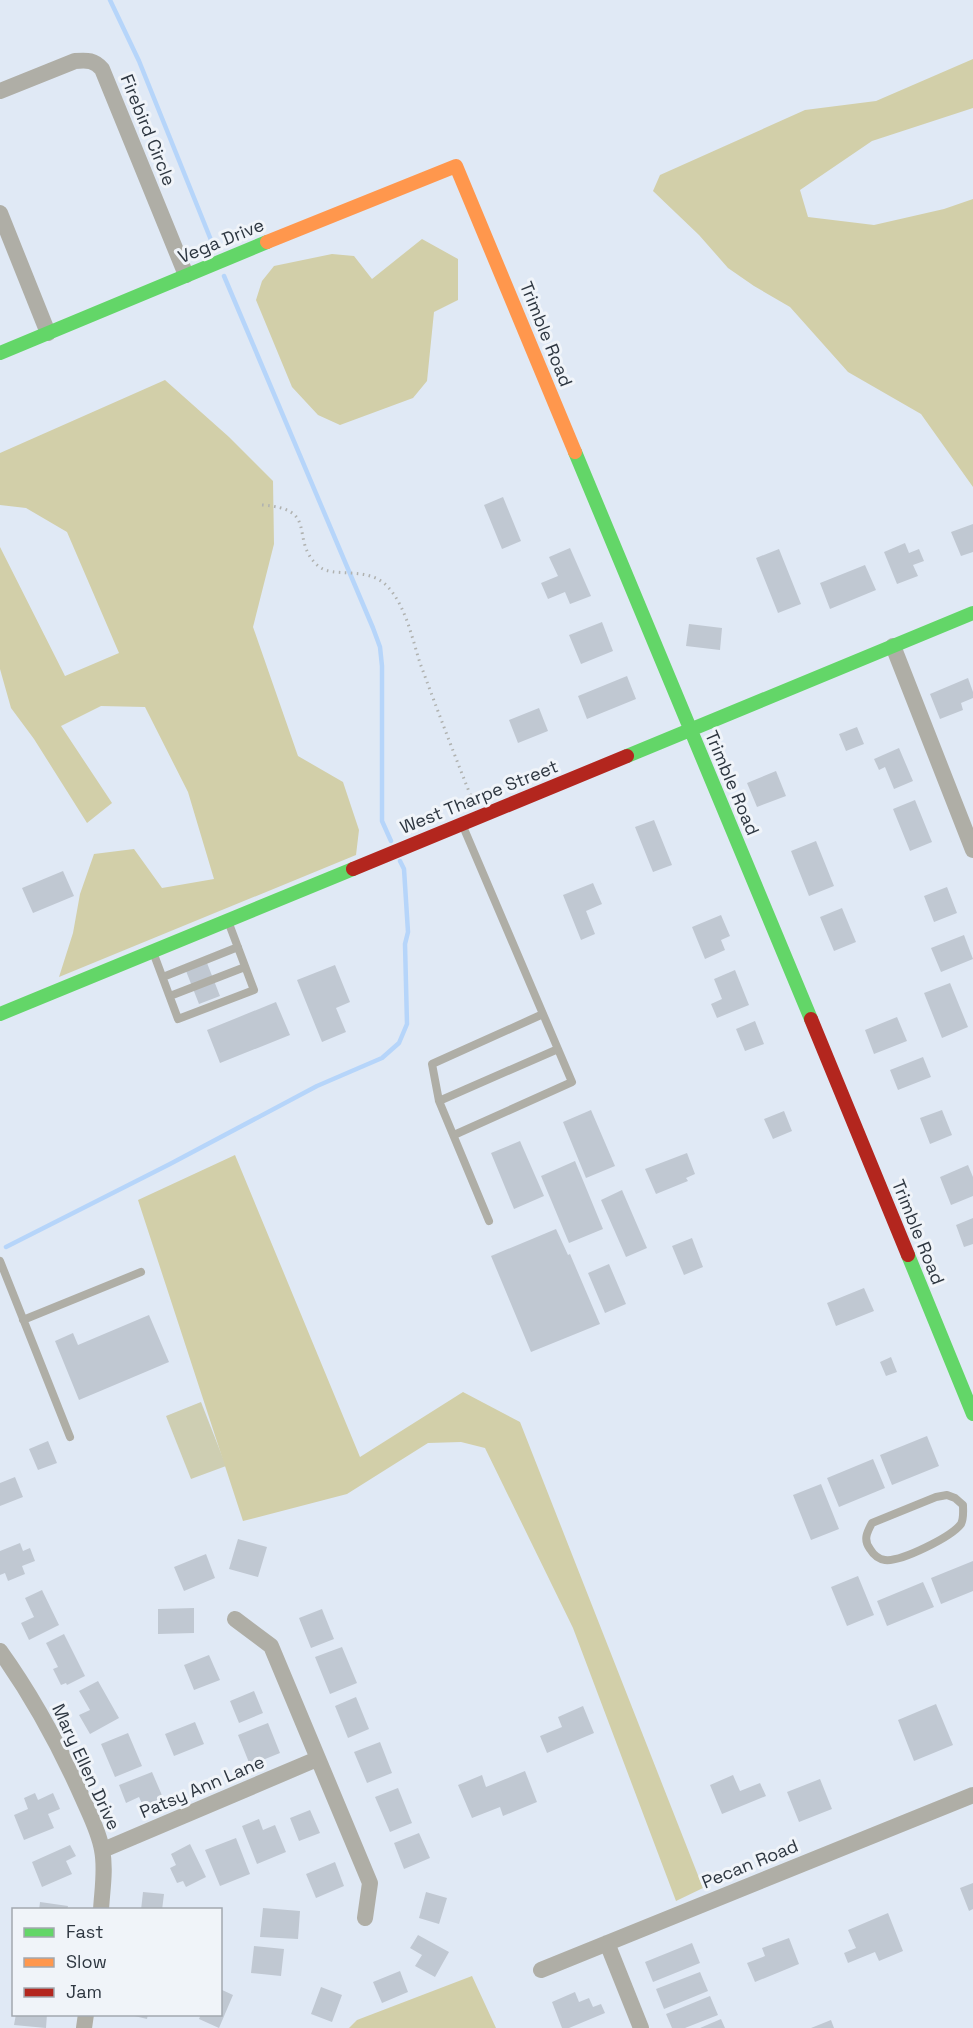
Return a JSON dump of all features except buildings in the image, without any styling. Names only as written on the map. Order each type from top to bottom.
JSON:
[{"type":"street","name":"Firebird Circle","points":[[0,91],[75,61],[96,62],[102,69],[186,275]]},
{"type":"street","name":"Vega Drive","points":[[0,353],[456,166]]},
{"type":"street","name":"Trimble Road","points":[[456,166],[973,1414]]},
{"type":"street","points":[[0,213],[48,333]]},
{"type":"street","name":"West Tharpe Street","points":[[0,1014],[973,613]]},
{"type":"street","points":[[893,646],[973,850]]},
{"type":"street","points":[[235,1618],[271,1646],[370,1883],[365,1918]]},
{"type":"street","name":"Mary Ellen Drive","points":[[0,1651],[25,1686],[66,1762],[96,1828],[103,1850],[101,1908]]},
{"type":"street","name":"Patsy Ann Lane","points":[[103,1850],[317,1759]]},
{"type":"street","name":"Pecan Road","points":[[541,1970],[973,1794]]},
{"type":"street","points":[[607,1943],[641,2028]]},
{"type":"lane","points":[[454,1135],[572,1082],[462,823]]},
{"type":"lane","points":[[153,951],[178,1019],[254,990],[228,920]]},
{"type":"lane","points":[[163,977],[238,947]]},
{"type":"lane","points":[[170,996],[246,967]]},
{"type":"lane","points":[[489,1221],[439,1101],[432,1064],[543,1014]]},
{"type":"lane","points":[[439,1101],[558,1049]]},
{"type":"lane","points":[[0,1261],[70,1437]]},
{"type":"lane","points":[[22,1320],[141,1272]]},
{"type":"lane","points":[[947,1495],[956,1498],[963,1505],[962,1522],[958,1526],[941,1539],[913,1553],[884,1560],[874,1556],[868,1547],[867,1532],[872,1523],[880,1519],[936,1497],[947,1495]]},
{"type":"lane","points":[[963,1505],[973,1501]]},
{"type":"path","points":[[262,505],[280,506],[291,511],[304,533],[310,558],[319,567],[358,572],[375,577],[388,586],[396,597],[479,816]]},
{"type":"green space","points":[[201,1402],[226,1466],[191,1479],[166,1416]]},
{"type":"shaded area","points":[[973,59],[973,108],[872,141],[800,190],[808,217],[874,225],[944,209],[973,199],[973,487],[921,414],[848,372],[790,307],[728,268],[699,235],[653,191],[660,175],[805,110],[876,101]]},
{"type":"shaded area","points":[[422,239],[458,259],[458,300],[434,312],[427,381],[413,398],[340,425],[318,415],[292,387],[256,300],[262,281],[274,266],[332,254],[354,256],[372,279]]},
{"type":"shaded area","points":[[165,380],[229,437],[273,481],[274,544],[253,627],[298,756],[343,782],[359,830],[356,855],[59,977],[73,933],[80,894],[94,854],[134,849],[162,888],[214,879],[188,792],[145,707],[101,706],[61,726],[112,803],[87,823],[34,739],[11,708],[0,669],[0,547],[65,676],[119,653],[67,532],[26,508],[0,505],[0,453]]},
{"type":"shaded area","points":[[235,1155],[360,1457],[463,1392],[520,1422],[703,1888],[676,1901],[573,1628],[485,1448],[461,1442],[428,1443],[347,1494],[243,1521],[138,1200]]},
{"type":"shaded area","points":[[472,1976],[496,2028],[349,2028],[357,2020]]},
{"type":"waterway","points":[[110,0],[139,61],[213,245]]},
{"type":"waterway","points":[[224,276],[380,647],[382,821],[391,841]]},
{"type":"waterway","points":[[6,1247],[317,1086],[382,1058],[399,1043],[407,1024],[405,944],[408,932],[404,869],[400,861]]},
{"type":"traffic: fast","points":[[0,353],[267,242]]},
{"type":"traffic: fast","points":[[575,452],[811,1019]]},
{"type":"traffic: fast","points":[[627,756],[973,613]]},
{"type":"traffic: fast","points":[[0,1014],[353,869]]},
{"type":"traffic: fast","points":[[908,1255],[973,1414]]},
{"type":"traffic: slow","points":[[267,242],[456,166],[575,452]]},
{"type":"traffic: jam","points":[[353,869],[627,756]]},
{"type":"traffic: jam","points":[[811,1019],[908,1255]]}]
